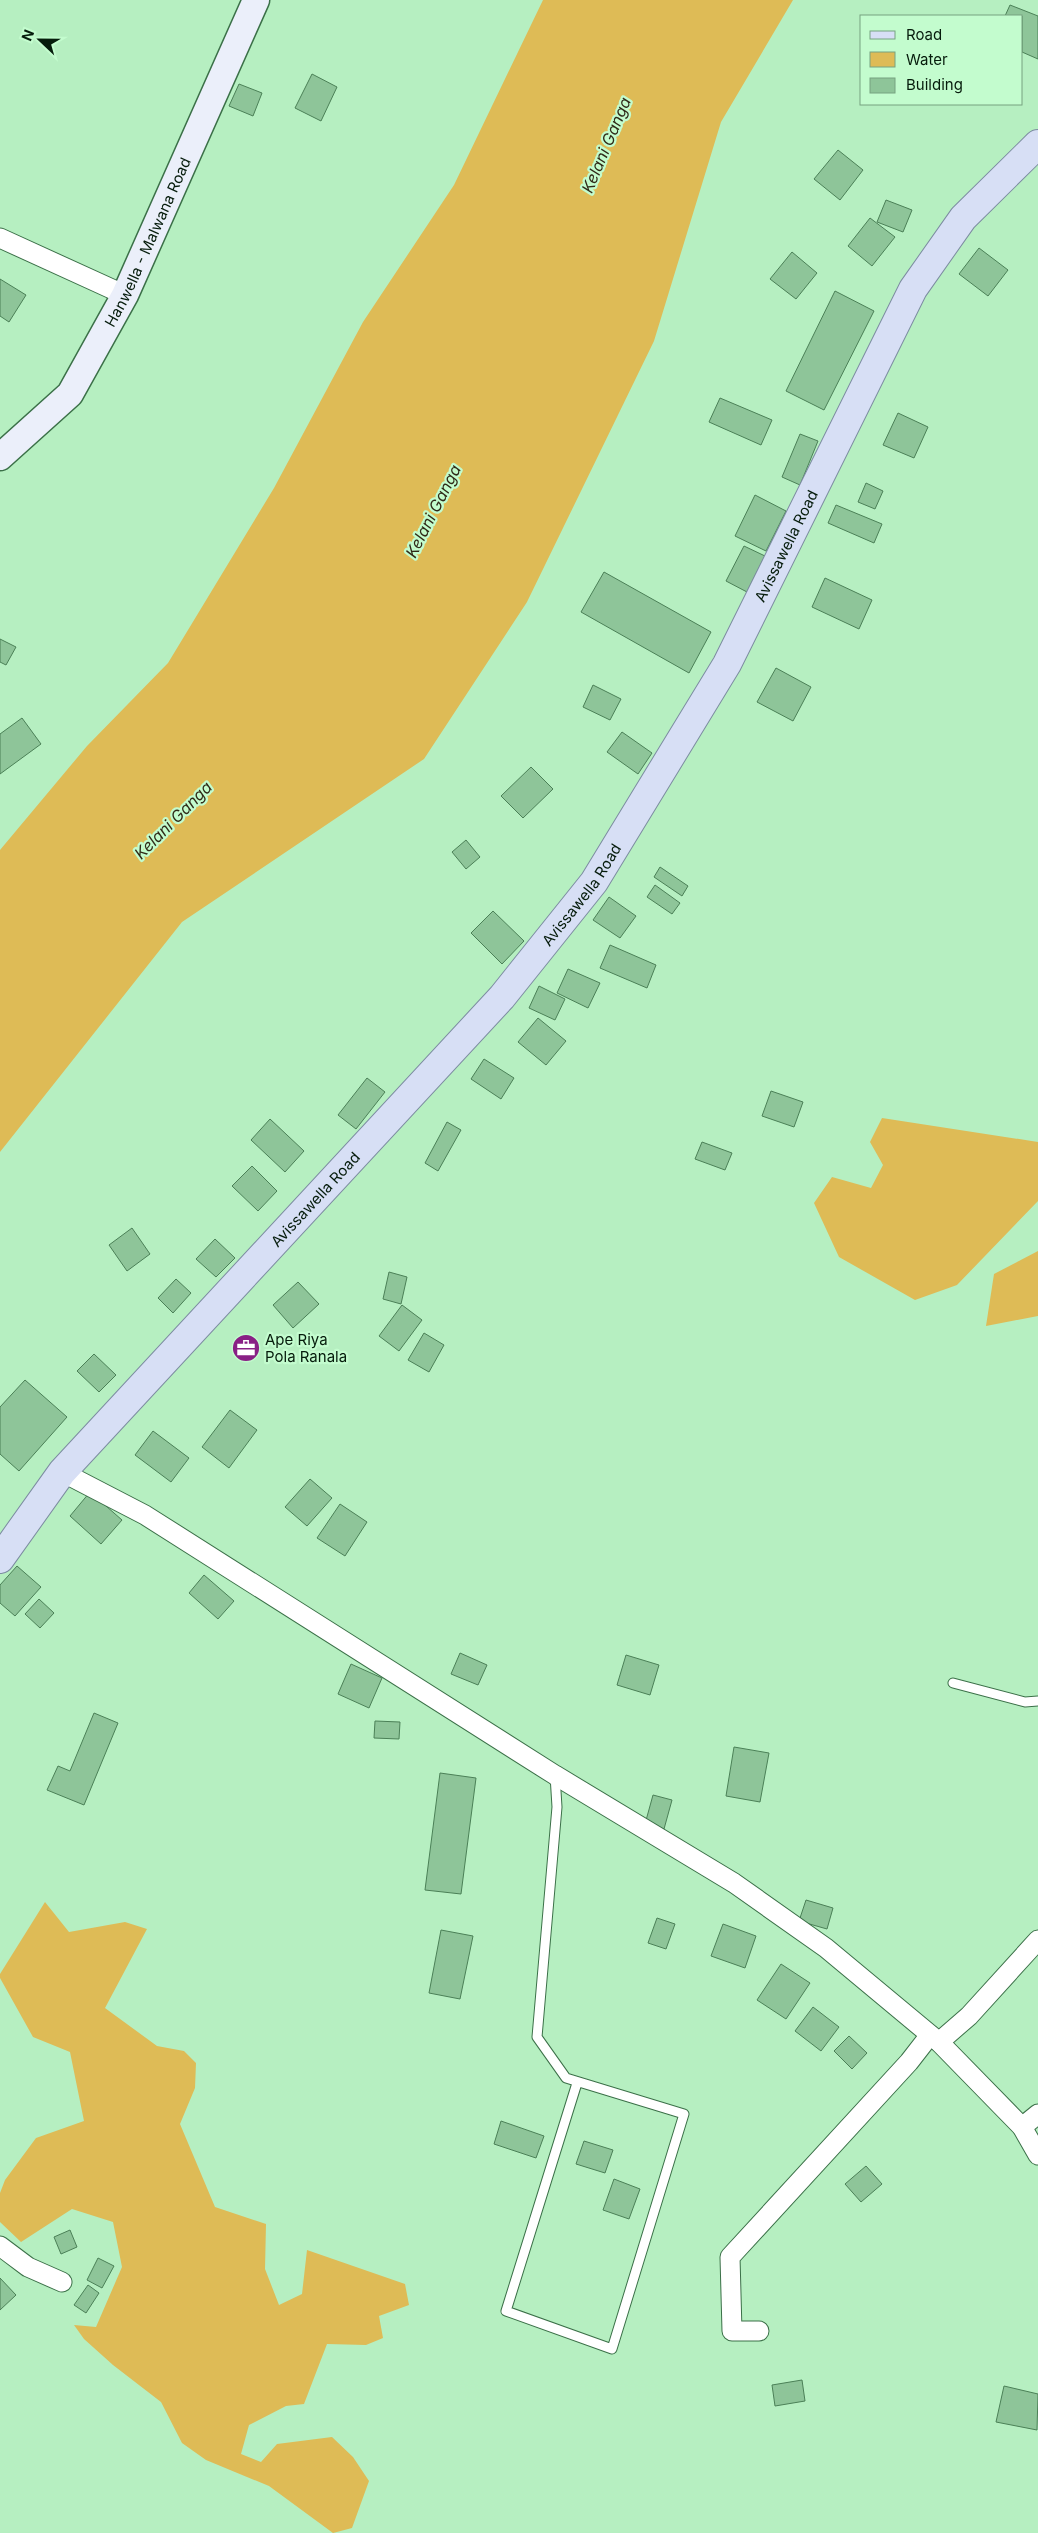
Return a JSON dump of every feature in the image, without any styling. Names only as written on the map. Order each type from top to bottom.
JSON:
[{"type":"main road","name":"Avissawella Road","points":[[0,1559],[62,1472],[502,997],[594,882],[726,664],[913,290],[963,218],[1038,144]]},
{"type":"street","name":"Hanwella - Malwana Road","points":[[0,457],[70,394],[125,295],[256,0]]},
{"type":"street","points":[[0,238],[125,295]]},
{"type":"street","points":[[62,1472],[145,1516],[555,1775],[734,1883],[826,1948],[934,2039],[1022,2127],[1038,2155]]},
{"type":"street","points":[[759,2331],[732,2331],[730,2257],[910,2062],[934,2039],[969,2016],[1038,1940]]},
{"type":"street","points":[[1022,2127],[1038,2114]]},
{"type":"street","points":[[0,2246],[28,2267],[62,2282]]},
{"type":"lane","points":[[953,1683],[1025,1702],[1038,1701]]},
{"type":"lane","points":[[555,1775],[557,1806],[537,2037],[566,2078],[577,2083],[684,2114],[612,2349],[506,2311],[577,2083]]},
{"type":"water","name":"Kelani Ganga","points":[[543,0],[793,0],[721,122],[654,341],[527,602],[424,759],[182,922],[0,1152],[0,850],[87,746],[168,663],[274,488],[363,322],[454,185]]},
{"type":"water","points":[[882,1118],[1038,1142],[1038,1201],[957,1285],[915,1300],[839,1257],[814,1203],[832,1177],[871,1188],[883,1165],[870,1142]]},
{"type":"water","points":[[1038,1251],[1038,1316],[986,1326],[994,1274]]},
{"type":"water","points":[[45,1902],[69,1932],[125,1922],[147,1929],[105,2008],[157,2046],[184,2051],[196,2063],[195,2088],[180,2124],[215,2207],[266,2224],[265,2269],[279,2305],[302,2294],[307,2250],[405,2284],[409,2305],[379,2316],[383,2338],[366,2345],[327,2344],[304,2404],[286,2406],[249,2425],[241,2454],[261,2462],[277,2444],[332,2437],[353,2457],[369,2481],[352,2528],[333,2533],[269,2486],[206,2460],[182,2443],[161,2402],[113,2365],[84,2339],[74,2325],[96,2327],[122,2267],[113,2222],[72,2209],[21,2242],[0,2222],[0,2193],[5,2180],[36,2138],[84,2121],[70,2052],[33,2037],[0,1978],[0,1974]]},
{"type":"building","points":[[1010,5],[1038,16],[1038,59],[1023,52],[1023,15],[1005,15]]},
{"type":"building","points":[[312,74],[337,87],[321,121],[295,108]]},
{"type":"building","points":[[239,84],[262,93],[253,116],[229,106]]},
{"type":"building","points":[[838,150],[863,170],[840,200],[814,179]]},
{"type":"building","points":[[886,200],[912,210],[903,232],[877,222]]},
{"type":"building","points":[[870,218],[895,237],[872,266],[848,246]]},
{"type":"building","points":[[979,248],[1008,270],[988,296],[959,274]]},
{"type":"building","points":[[792,252],[817,273],[796,299],[770,279]]},
{"type":"building","points":[[0,279],[26,295],[9,322],[0,316]]},
{"type":"building","points":[[835,291],[874,311],[824,410],[786,391]]},
{"type":"building","points":[[720,398],[772,420],[761,445],[709,422]]},
{"type":"building","points":[[898,413],[928,427],[914,458],[883,445]]},
{"type":"building","points":[[800,434],[818,441],[800,485],[782,477]]},
{"type":"building","points":[[866,483],[883,491],[875,509],[858,502]]},
{"type":"building","points":[[755,495],[786,511],[766,551],[735,536]]},
{"type":"building","points":[[836,505],[882,524],[874,543],[828,523]]},
{"type":"building","points":[[744,546],[765,556],[747,592],[726,581]]},
{"type":"building","points":[[604,572],[711,632],[689,673],[581,612]]},
{"type":"building","points":[[825,578],[872,600],[859,629],[812,607]]},
{"type":"building","points":[[0,639],[16,647],[6,665],[0,662]]},
{"type":"building","points":[[776,668],[811,687],[793,721],[757,702]]},
{"type":"building","points":[[593,685],[621,699],[610,720],[583,707]]},
{"type":"building","points":[[22,718],[41,744],[0,774],[0,734]]},
{"type":"building","points":[[622,732],[652,753],[638,774],[607,752]]},
{"type":"building","points":[[531,767],[553,789],[523,818],[501,796]]},
{"type":"building","points":[[466,840],[480,857],[466,869],[452,852]]},
{"type":"building","points":[[660,867],[688,886],[682,896],[654,877]]},
{"type":"building","points":[[655,885],[680,903],[672,914],[647,897]]},
{"type":"building","points":[[609,897],[636,916],[620,938],[593,920]]},
{"type":"building","points":[[493,911],[524,941],[502,964],[471,933]]},
{"type":"building","points":[[610,945],[656,965],[647,988],[600,968]]},
{"type":"building","points":[[568,969],[600,983],[588,1008],[557,993]]},
{"type":"building","points":[[539,986],[565,999],[555,1020],[529,1008]]},
{"type":"building","points":[[538,1018],[566,1041],[546,1065],[518,1042]]},
{"type":"building","points":[[484,1059],[514,1078],[501,1099],[471,1079]]},
{"type":"building","points":[[367,1078],[385,1092],[356,1129],[338,1115]]},
{"type":"building","points":[[771,1091],[803,1102],[794,1127],[762,1116]]},
{"type":"building","points":[[270,1119],[304,1151],[285,1172],[251,1140]]},
{"type":"building","points":[[447,1122],[461,1130],[438,1171],[425,1163]]},
{"type":"building","points":[[702,1142],[732,1153],[725,1170],[695,1159]]},
{"type":"building","points":[[252,1166],[277,1191],[258,1211],[232,1186]]},
{"type":"building","points":[[132,1228],[150,1254],[127,1271],[109,1245]]},
{"type":"building","points":[[215,1239],[235,1258],[216,1277],[196,1259]]},
{"type":"building","points":[[389,1272],[407,1277],[401,1304],[383,1299]]},
{"type":"building","points":[[176,1279],[191,1293],[173,1313],[158,1298]]},
{"type":"building","points":[[298,1282],[319,1304],[293,1328],[273,1305]]},
{"type":"building","points":[[402,1305],[422,1320],[399,1351],[379,1336]]},
{"type":"building","points":[[424,1333],[444,1345],[429,1372],[408,1360]]},
{"type":"building","points":[[94,1354],[116,1375],[99,1392],[77,1371]]},
{"type":"building","points":[[25,1380],[67,1417],[19,1471],[0,1454],[0,1407]]},
{"type":"building","points":[[230,1410],[257,1430],[229,1468],[202,1447]]},
{"type":"building","points":[[153,1431],[189,1458],[171,1482],[135,1455]]},
{"type":"building","points":[[310,1479],[332,1498],[307,1526],[285,1507]]},
{"type":"building","points":[[90,1492],[122,1520],[101,1544],[70,1516]]},
{"type":"building","points":[[340,1504],[367,1522],[345,1556],[317,1538]]},
{"type":"building","points":[[17,1566],[41,1587],[15,1616],[0,1603],[0,1585]]},
{"type":"building","points":[[204,1575],[234,1601],[218,1619],[189,1593]]},
{"type":"building","points":[[39,1599],[54,1613],[40,1628],[25,1614]]},
{"type":"building","points":[[460,1653],[487,1665],[478,1685],[451,1674]]},
{"type":"building","points":[[626,1655],[659,1665],[650,1695],[617,1685]]},
{"type":"building","points":[[351,1664],[382,1678],[369,1708],[338,1694]]},
{"type":"building","points":[[94,1713],[118,1723],[84,1805],[47,1790],[58,1766],[70,1771]]},
{"type":"building","points":[[375,1721],[400,1722],[399,1739],[374,1738]]},
{"type":"building","points":[[734,1747],[769,1753],[760,1802],[726,1796]]},
{"type":"building","points":[[440,1773],[476,1778],[461,1894],[425,1890]]},
{"type":"building","points":[[653,1795],[672,1800],[664,1829],[645,1824]]},
{"type":"building","points":[[806,1900],[833,1908],[827,1929],[799,1921]]},
{"type":"building","points":[[657,1918],[675,1924],[666,1949],[648,1943]]},
{"type":"building","points":[[723,1924],[756,1936],[745,1968],[711,1956]]},
{"type":"building","points":[[441,1930],[473,1936],[460,1999],[429,1993]]},
{"type":"building","points":[[781,1964],[810,1983],[786,2019],[757,2000]]},
{"type":"building","points":[[813,2007],[839,2027],[821,2051],[795,2031]]},
{"type":"building","points":[[849,2036],[867,2053],[852,2069],[834,2051]]},
{"type":"building","points":[[501,2121],[544,2136],[536,2158],[494,2144]]},
{"type":"building","points":[[584,2141],[613,2150],[605,2173],[576,2164]]},
{"type":"building","points":[[866,2166],[882,2184],[861,2202],[845,2184]]},
{"type":"building","points":[[614,2179],[640,2189],[629,2219],[603,2210]]},
{"type":"building","points":[[70,2230],[77,2247],[61,2254],[54,2237]]},
{"type":"building","points":[[98,2258],[114,2266],[102,2288],[87,2280]]},
{"type":"building","points":[[0,2278],[16,2295],[0,2310]]},
{"type":"building","points":[[88,2285],[99,2293],[86,2313],[74,2305]]},
{"type":"building","points":[[802,2380],[805,2401],[775,2406],[772,2385]]},
{"type":"building","points":[[1004,2386],[1038,2394],[1037,2430],[996,2422]]},
{"type":"place","name":"Ape Riya Pola Ranala","points":[[246,1348]]}]
